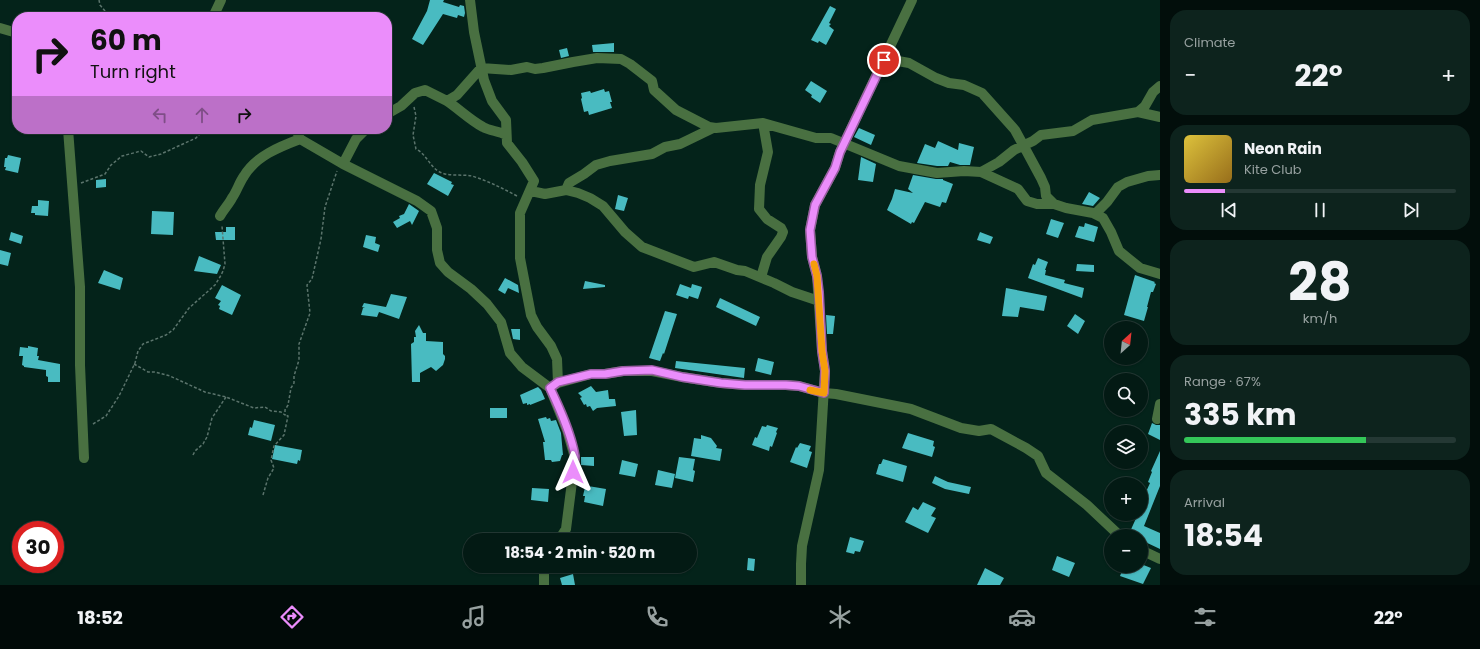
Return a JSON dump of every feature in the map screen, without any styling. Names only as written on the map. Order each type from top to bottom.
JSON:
[{"type":"street","points":[[215,12],[221,0]]},
{"type":"street","points":[[470,0],[474,32],[484,80],[492,101],[506,120],[507,143],[522,162],[534,181],[531,191],[520,213],[520,258],[532,315],[537,327],[551,346],[557,360],[558,366],[554,385],[575,458],[566,529],[563,533]]},
{"type":"street","points":[[801,585],[802,546],[819,470],[825,371],[822,351],[817,276],[812,257],[810,230],[815,205],[835,168],[844,144],[912,0]]},
{"type":"street","points":[[0,28],[12,32]]},
{"type":"street","points":[[482,68],[511,70],[527,67],[535,69],[597,58],[621,59],[652,81],[654,90],[676,110],[702,124],[713,128]]},
{"type":"street","points":[[884,60],[909,63],[936,78],[949,83],[964,85],[982,93],[1015,130],[1045,186],[1046,196],[1054,204]]},
{"type":"street","points":[[447,100],[457,95],[482,68]]},
{"type":"street","points":[[1138,112],[1153,92],[1160,86]]},
{"type":"street","points":[[392,111],[401,106],[415,93],[425,90],[447,100],[477,124],[506,135]]},
{"type":"street","points":[[981,172],[999,162],[1014,150],[1042,135],[1074,131],[1092,120],[1138,112],[1160,117]]},
{"type":"street","points":[[760,277],[768,257],[782,237],[783,232],[781,228],[767,219],[759,209],[760,185],[768,152],[763,123]]},
{"type":"street","points":[[566,190],[569,183],[596,165],[610,161],[652,154],[665,147],[680,144],[713,128],[763,123],[816,138],[831,138],[899,166],[919,171],[937,173],[964,171],[981,172],[1018,189],[1027,201],[1037,204],[1054,204],[1095,214],[1103,218],[1119,251],[1140,268],[1160,274]]},
{"type":"street","points":[[68,134],[71,186],[80,287],[80,365],[84,458]]},
{"type":"street","points":[[298,134],[300,139],[342,163],[417,201],[431,211],[437,228],[437,250],[440,263],[448,272],[471,289],[487,304],[501,322],[510,353],[522,367],[554,385],[591,374],[652,370],[682,377],[721,383],[799,386],[824,393],[894,405],[929,415],[962,428],[979,431],[991,429],[1038,456],[1046,473],[1087,505],[1113,529]]},
{"type":"street","points":[[342,163],[356,139],[361,134]]},
{"type":"street","points":[[220,216],[233,198],[244,175],[256,161],[283,145],[300,139]]},
{"type":"street","points":[[1095,214],[1107,202],[1118,187],[1127,182],[1160,175]]},
{"type":"street","points":[[531,191],[545,194],[566,190],[590,198],[603,206],[625,232],[642,247],[694,267],[714,262],[737,270],[745,271],[792,292],[813,298],[819,302]]},
{"type":"street","points":[[558,366],[570,380]]},
{"type":"street","points":[[1157,419],[1160,404]]},
{"type":"street","points":[[1148,553],[1160,559]]},
{"type":"street","points":[[544,573],[544,585]]},
{"type":"path","points":[[99,0],[100,5],[106,12]]},
{"type":"path","points":[[412,96],[416,116],[413,135],[416,149],[422,152],[438,171],[450,175],[470,176],[499,186],[526,200]]},
{"type":"path","points":[[71,186],[105,174],[112,164],[122,156],[141,151],[149,157],[161,154],[196,138],[200,134]]},
{"type":"path","points":[[285,415],[285,410],[288,406],[291,388],[294,383],[294,376],[299,360],[299,344],[310,313],[308,285],[312,279],[321,239],[324,207],[337,171],[342,163]]},
{"type":"path","points":[[83,430],[106,416],[119,396],[134,364],[138,351],[143,344],[166,335],[173,330],[189,308],[220,278],[224,271],[225,264],[220,216]]},
{"type":"path","points":[[134,364],[148,372],[162,374],[199,390],[254,408],[265,408],[271,411],[281,412],[288,416],[284,435],[274,446],[271,460],[274,468],[268,478],[263,495]]},
{"type":"path","points":[[192,456],[207,438],[212,418],[226,398]]},
{"type":"building","points":[[430,0],[444,0],[443,2],[459,7],[460,5],[464,6],[465,13],[464,17],[458,15],[457,18],[443,14],[423,45],[412,39],[427,11]]},
{"type":"building","points":[[830,6],[836,9],[829,23],[831,24],[829,26],[834,30],[826,45],[819,41],[818,43],[811,40]]},
{"type":"building","points":[[614,43],[614,52],[593,52],[592,45]]},
{"type":"building","points":[[567,48],[569,56],[561,58],[559,50]]},
{"type":"building","points":[[811,81],[827,91],[820,103],[811,97],[812,95],[805,90]]},
{"type":"building","points":[[604,89],[605,92],[609,91],[612,108],[589,115],[588,111],[584,112],[581,93],[590,91],[591,93]]},
{"type":"building","points":[[859,128],[875,135],[871,145],[854,137]]},
{"type":"building","points":[[938,141],[958,150],[959,143],[974,147],[970,165],[960,165],[950,162],[948,166],[937,166],[917,163],[925,144],[935,148]]},
{"type":"building","points":[[8,155],[21,158],[18,173],[5,170],[5,158],[7,158]]},
{"type":"building","points":[[861,157],[876,164],[873,182],[858,180]]},
{"type":"building","points":[[434,173],[452,182],[451,184],[454,185],[448,196],[427,184]]},
{"type":"building","points":[[913,175],[943,179],[953,184],[946,203],[942,202],[940,207],[925,202],[914,223],[912,222],[911,224],[887,210],[895,189],[913,193],[908,189]]},
{"type":"building","points":[[106,179],[106,187],[96,188],[96,180]]},
{"type":"building","points":[[1089,192],[1100,198],[1093,206],[1082,204]]},
{"type":"building","points":[[618,195],[628,198],[624,211],[615,209]]},
{"type":"building","points":[[38,200],[49,201],[48,216],[35,215],[35,213],[31,213],[32,206],[38,206]]},
{"type":"building","points":[[409,204],[419,211],[412,225],[410,221],[397,228],[393,222],[400,218],[399,216],[404,214]]},
{"type":"building","points":[[152,211],[174,212],[173,235],[151,234]]},
{"type":"building","points":[[1051,219],[1064,223],[1058,238],[1046,234]]},
{"type":"building","points":[[1085,223],[1098,227],[1094,242],[1075,237],[1079,226],[1084,227]]},
{"type":"building","points":[[226,227],[235,227],[235,240],[216,240],[215,232],[226,232]]},
{"type":"building","points":[[11,232],[23,236],[21,244],[9,240]]},
{"type":"building","points":[[980,232],[993,237],[990,244],[977,240]]},
{"type":"building","points":[[366,235],[376,237],[375,243],[380,245],[378,252],[363,247]]},
{"type":"building","points":[[0,250],[11,253],[8,266],[0,264]]},
{"type":"building","points":[[199,256],[221,265],[217,274],[194,271]]},
{"type":"building","points":[[1038,258],[1048,262],[1045,275],[1065,280],[1064,283],[1084,288],[1082,298],[1028,278],[1033,264],[1035,265]]},
{"type":"building","points":[[1077,264],[1094,265],[1094,272],[1076,271]]},
{"type":"building","points":[[104,270],[123,278],[120,290],[98,283]]},
{"type":"building","points":[[1135,275],[1155,282],[1154,283],[1156,284],[1153,292],[1151,292],[1144,321],[1124,315]]},
{"type":"building","points":[[505,278],[518,285],[519,293],[508,288],[505,294],[498,290]]},
{"type":"building","points":[[585,281],[605,285],[605,287],[583,289]]},
{"type":"building","points":[[680,284],[691,288],[692,284],[702,287],[698,299],[689,296],[688,299],[676,295]]},
{"type":"building","points":[[222,285],[241,295],[232,315],[219,309],[220,306],[218,305],[221,301],[215,298]]},
{"type":"building","points":[[1006,288],[1047,296],[1044,311],[1020,307],[1018,317],[1002,316]]},
{"type":"building","points":[[391,294],[407,297],[399,319],[379,312],[377,317],[361,315],[363,308],[365,308],[362,307],[364,303],[386,307]]},
{"type":"building","points":[[720,298],[760,317],[756,326],[716,307]]},
{"type":"building","points":[[665,311],[677,314],[664,354],[663,353],[660,361],[649,358]]},
{"type":"building","points":[[1075,314],[1085,321],[1078,334],[1067,326]]},
{"type":"building","points":[[826,315],[835,316],[833,334],[827,334]]},
{"type":"building","points":[[419,325],[423,333],[426,333],[426,341],[443,342],[443,354],[445,359],[443,365],[436,371],[431,367],[420,373],[420,382],[412,382],[411,344],[414,342],[414,337],[416,337],[415,331]]},
{"type":"building","points":[[511,329],[520,329],[520,340],[513,339]]},
{"type":"building","points":[[28,346],[38,348],[38,360],[60,364],[60,382],[48,382],[46,370],[24,367],[22,365],[23,356],[19,356],[20,347],[28,348]]},
{"type":"building","points":[[758,358],[774,362],[771,375],[755,371]]},
{"type":"building","points":[[676,361],[745,368],[744,378],[675,368]]},
{"type":"building","points":[[591,386],[596,392],[608,390],[609,399],[615,399],[616,406],[597,408],[593,411],[590,406],[587,407],[586,404],[584,405],[580,398],[582,397],[578,393]]},
{"type":"building","points":[[538,387],[545,399],[530,405],[527,405],[527,403],[523,404],[520,395]]},
{"type":"building","points":[[490,408],[507,408],[507,418],[490,418]]},
{"type":"building","points":[[636,410],[637,435],[624,436],[621,412]]},
{"type":"building","points":[[546,417],[547,419],[550,418],[551,421],[556,420],[561,433],[563,455],[560,461],[552,462],[551,460],[545,460],[543,442],[545,442],[538,419]]},
{"type":"building","points":[[254,420],[275,425],[271,441],[248,435]]},
{"type":"building","points":[[1152,423],[1160,425],[1160,440],[1148,434]]},
{"type":"building","points":[[767,425],[778,428],[772,447],[770,446],[769,451],[752,445],[762,426],[766,427]]},
{"type":"building","points":[[908,433],[934,441],[933,446],[935,447],[932,457],[902,448]]},
{"type":"building","points":[[701,435],[711,438],[717,446],[716,448],[722,449],[720,461],[691,456],[694,438],[701,439]]},
{"type":"building","points":[[800,443],[811,446],[809,451],[812,452],[807,468],[790,462],[796,447],[797,448]]},
{"type":"building","points":[[275,445],[302,450],[300,461],[298,460],[297,464],[272,459]]},
{"type":"building","points":[[1160,451],[1160,486],[1148,516],[1148,487],[1150,483],[1148,482],[1152,472],[1151,471]]},
{"type":"building","points":[[581,457],[594,457],[594,466],[581,465]]},
{"type":"building","points":[[679,457],[695,459],[693,482],[675,478]]},
{"type":"building","points":[[883,459],[907,466],[903,482],[876,474],[879,464],[881,464]]},
{"type":"building","points":[[622,460],[638,464],[635,477],[619,474]]},
{"type":"building","points":[[658,470],[675,474],[672,488],[655,485]]},
{"type":"building","points":[[935,476],[948,482],[971,487],[969,494],[945,489],[932,483]]},
{"type":"building","points":[[588,486],[606,489],[603,506],[584,502],[585,496],[583,496],[585,487],[587,488]]},
{"type":"building","points":[[532,488],[549,489],[548,502],[531,500]]},
{"type":"building","points":[[923,502],[936,508],[931,516],[936,518],[928,533],[905,522],[913,507],[918,510]]},
{"type":"building","points":[[1135,521],[1146,521],[1144,526],[1160,533],[1160,549],[1148,543],[1148,529],[1131,529]]},
{"type":"building","points":[[850,537],[864,541],[860,552],[855,551],[854,554],[846,552]]},
{"type":"building","points":[[1057,556],[1075,563],[1069,577],[1052,570]]},
{"type":"building","points":[[748,558],[755,559],[754,571],[747,570]]},
{"type":"building","points":[[1148,567],[1151,568],[1143,584],[1120,576],[1121,573],[1148,573]]},
{"type":"building","points":[[985,568],[1004,578],[1000,585],[977,585]]},
{"type":"building","points":[[573,574],[575,585],[562,585],[560,578]]},
{"type":"slow traffic","points":[[810,390],[824,393],[825,371],[822,351],[817,276],[814,264]]},
{"type":"route","points":[[573,472],[575,458],[572,444],[550,388],[558,382],[568,381],[591,374],[652,370],[682,377],[721,383],[799,386],[812,391],[824,393],[825,371],[822,351],[819,292],[812,257],[810,230],[815,205],[835,168],[840,152],[884,60]]}]
